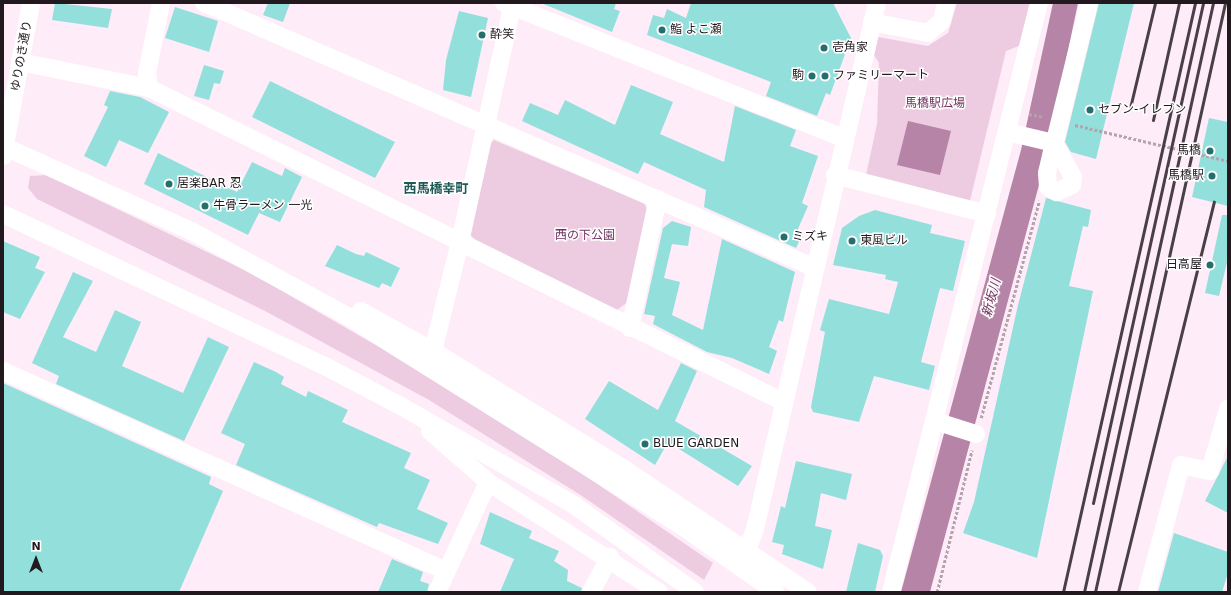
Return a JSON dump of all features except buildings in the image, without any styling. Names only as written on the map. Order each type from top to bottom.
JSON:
[{"type":"street","name":"ゆりのき通り","points":[[5,144],[31,3]]},
{"type":"street","points":[[149,88],[147,73],[161,3]]},
{"type":"street","points":[[204,3],[813,267]]},
{"type":"street","points":[[747,550],[755,529],[813,267],[877,3]]},
{"type":"street","points":[[872,22],[928,33],[942,21],[946,3]]},
{"type":"street","points":[[891,592],[1039,3]]},
{"type":"street","points":[[1054,143],[1062,162],[1070,168],[1072,185],[1057,192],[1048,187],[1054,143],[1089,3]]},
{"type":"street","points":[[433,351],[460,242],[486,125],[510,4],[844,138]]},
{"type":"street","points":[[20,62],[149,88],[630,328],[784,402]]},
{"type":"street","points":[[1007,132],[1054,143]]},
{"type":"street","points":[[5,144],[231,252],[330,295],[433,351],[747,550],[808,592]]},
{"type":"street","points":[[835,175],[987,214]]},
{"type":"street","points":[[630,328],[658,199]]},
{"type":"street","points":[[3,214],[325,366],[399,405],[574,505],[695,592]]},
{"type":"street","points":[[231,252],[459,384],[742,568],[776,592]]},
{"type":"street","points":[[3,371],[446,571]]},
{"type":"street","points":[[399,405],[488,482],[610,557],[659,592]]},
{"type":"street","points":[[1147,592],[1181,464],[1210,471],[1228,409]]},
{"type":"street","points":[[935,421],[976,434]]},
{"type":"street","points":[[436,592],[488,482]]},
{"type":"street","points":[[591,592],[610,557]]},
{"type":"path","points":[[1020,112],[1050,119]]},
{"type":"path","points":[[1073,124],[1228,161]]},
{"type":"path","points":[[1206,156],[1208,149]]},
{"type":"path","points":[[937,592],[976,434],[1041,195],[1048,187]]},
{"type":"green space","name":"馬橋駅広場","points":[[957,3],[1032,3],[1021,45],[1006,51],[969,205],[866,175],[877,124],[879,63],[874,55],[878,37],[928,46],[948,33]]},
{"type":"green space","name":"西の下公園","points":[[494,140],[644,203],[647,209],[628,302],[614,312],[477,242],[468,232],[488,146]]},
{"type":"green space","points":[[46,175],[251,273],[379,347],[577,470],[713,563],[704,580],[582,496],[429,400],[265,311],[37,199],[28,188],[30,176]]},
{"type":"water","name":"新坂川","points":[[1053,3],[1078,3],[1043,170],[930,592],[901,592],[1021,150]]},
{"type":"water","points":[[908,121],[951,131],[940,175],[897,165]]},
{"type":"railway","points":[[1130,108],[1155,3]]},
{"type":"railway","points":[[1153,120],[1179,3]]},
{"type":"railway","points":[[1063,592],[1195,3]]},
{"type":"railway","points":[[1093,503],[1203,3]]},
{"type":"railway","points":[[1084,592],[1213,3]]},
{"type":"railway","points":[[1095,592],[1225,3]]},
{"type":"railway","points":[[1118,592],[1214,202]]},
{"type":"place","name":"鮨 よこ瀬","points":[[662,30]]},
{"type":"place","name":"酔笑","points":[[482,35]]},
{"type":"place","name":"壱角家","points":[[824,48]]},
{"type":"place","name":"駒","points":[[812,76]]},
{"type":"place","name":"ファミリーマート","points":[[825,76]]},
{"type":"place","name":"セブン-イレブン","points":[[1090,110]]},
{"type":"place","name":"馬橋","points":[[1210,151]]},
{"type":"place","name":"馬橋駅","points":[[1212,176]]},
{"type":"place","name":"居楽BAR 忍","points":[[169,184]]},
{"type":"place","name":"牛骨ラーメン 一光","points":[[205,206]]},
{"type":"place","name":"ミズキ","points":[[784,237]]},
{"type":"place","name":"東風ビル","points":[[852,241]]},
{"type":"place","name":"日高屋","points":[[1210,265]]},
{"type":"place","name":"BLUE GARDEN","points":[[645,444]]},
{"type":"district","name":"西馬橋幸町","points":[[436,189]]}]
